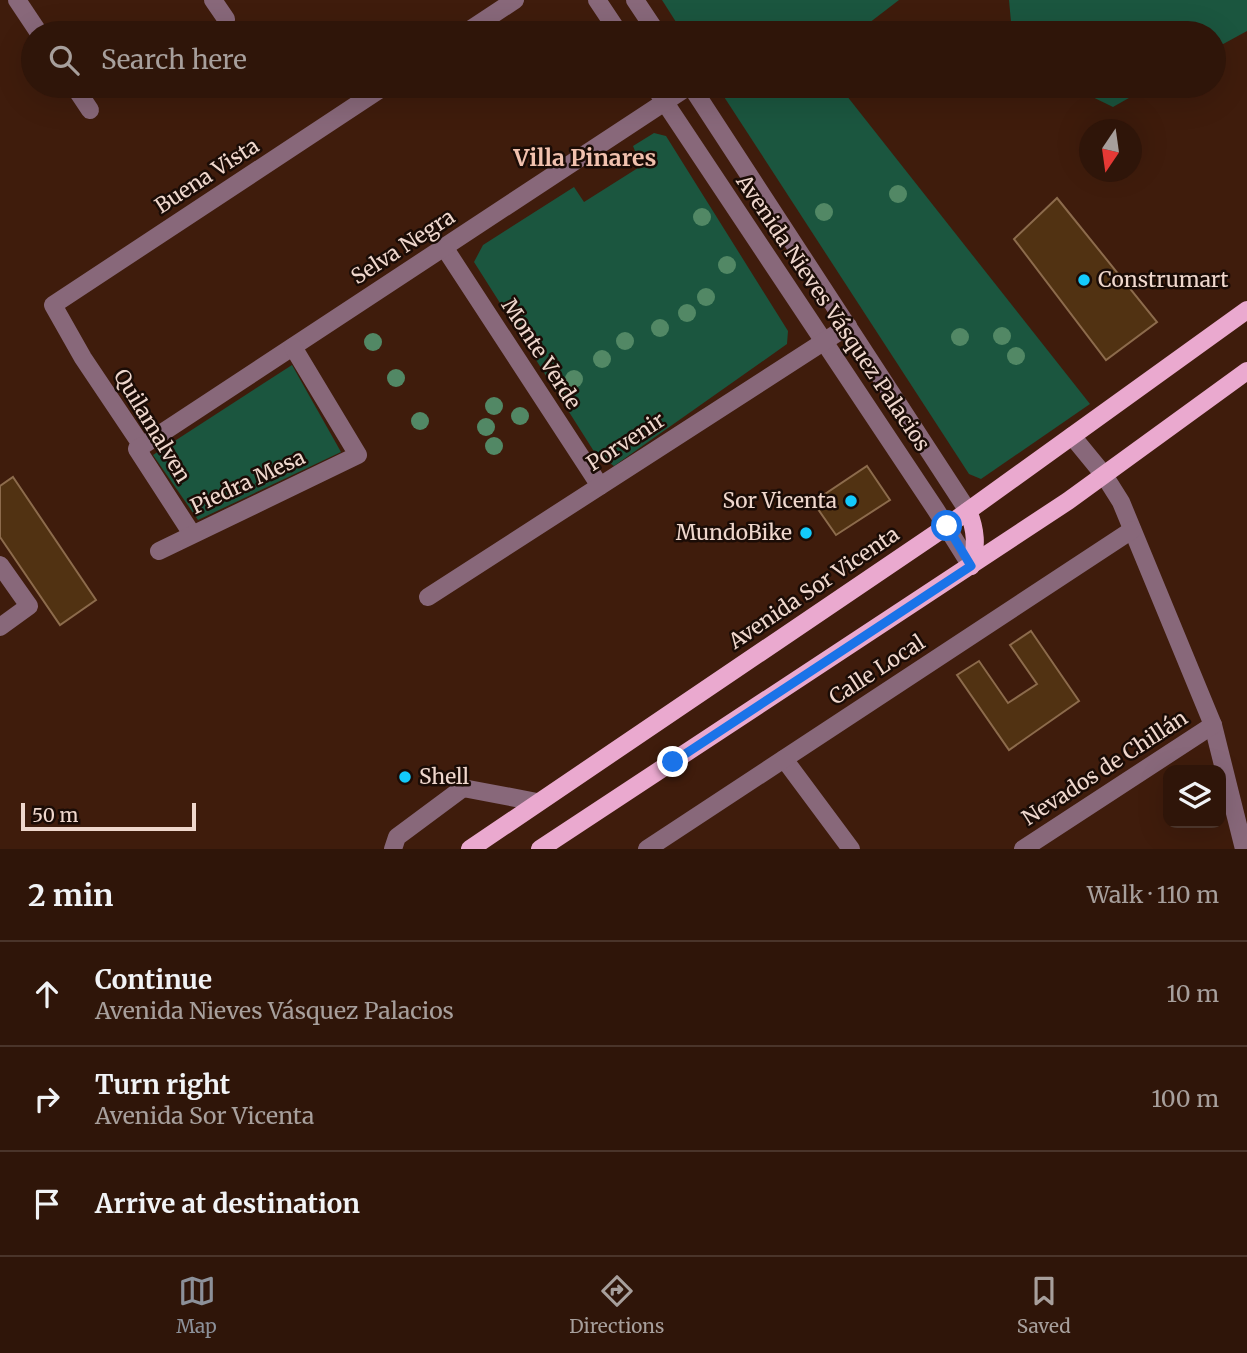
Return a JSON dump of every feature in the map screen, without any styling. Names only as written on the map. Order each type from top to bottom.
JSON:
[{"type":"main road","name":"Avenida Sor Vicenta","points":[[470,849],[947,526],[1247,310]]},
{"type":"main road","points":[[540,849],[971,566],[1104,475],[1247,370]]},
{"type":"main road","points":[[968,511],[973,522],[975,545],[971,566]]},
{"type":"street","points":[[17,0],[31,21]]},
{"type":"street","points":[[214,0],[226,19]]},
{"type":"street","points":[[483,21],[515,0]]},
{"type":"street","points":[[597,0],[611,21]]},
{"type":"street","points":[[635,0],[649,21]]},
{"type":"street","points":[[82,98],[90,110]]},
{"type":"street","name":"Buena Vista","points":[[53,304],[367,98]]},
{"type":"street","name":"Avenida Nieves Vásquez Palacios","points":[[662,98],[971,566]]},
{"type":"street","name":"Selva Negra","points":[[142,446],[671,98]]},
{"type":"street","name":"Avenida Nieves Vásquez Palacios","points":[[698,98],[968,511]]},
{"type":"street","name":"Monte Verde","points":[[444,247],[600,486]]},
{"type":"street","name":"Quilamalven","points":[[53,304],[83,358],[142,446],[137,449],[192,534]]},
{"type":"street","name":"Porvenir","points":[[428,597],[848,326]]},
{"type":"street","name":"Piedra Mesa","points":[[159,551],[358,455],[293,347]]},
{"type":"street","points":[[1072,436],[1104,475],[1121,502],[1213,725],[1244,849]]},
{"type":"street","name":"Calle Local","points":[[647,849],[1132,530]]},
{"type":"street","points":[[0,565],[29,606],[0,626]]},
{"type":"street","name":"Nevados de Chillán","points":[[1023,849],[1213,725]]},
{"type":"street","points":[[784,759],[851,849]]},
{"type":"street","points":[[393,849],[397,837],[463,789],[537,802]]},
{"type":"green space","points":[[662,0],[899,0],[872,21],[675,21]]},
{"type":"green space","points":[[1009,0],[1247,0],[1247,31],[1226,42],[1226,21],[1011,21]]},
{"type":"green space","points":[[725,98],[848,98],[1090,404],[981,479],[969,474]]},
{"type":"green space","points":[[1095,98],[1129,98],[1113,107]]},
{"type":"green space","points":[[654,133],[666,136],[788,331],[787,344],[614,466],[595,453],[474,262],[483,245],[574,187],[584,202],[641,166],[633,146]]},
{"type":"green space","points":[[292,365],[341,452],[198,520],[153,455]]},
{"type":"building","name":"Construmart","points":[[1057,198],[1157,322],[1106,360],[1014,239]]},
{"type":"building","name":"Sor Vicenta","points":[[867,466],[890,500],[836,535],[813,502]]},
{"type":"building","points":[[13,477],[96,600],[60,625],[0,537],[0,486]]},
{"type":"building","points":[[1031,631],[1079,701],[1009,750],[957,675],[979,661],[1008,703],[1037,684],[1010,645]]},
{"type":"place","name":"Construmart","points":[[1084,280]]},
{"type":"place","name":"Sor Vicenta","points":[[851,501]]},
{"type":"place","name":"MundoBike","points":[[806,533]]},
{"type":"place","name":"Shell","points":[[405,777]]},
{"type":"district","name":"Villa Pinares","points":[[585,158]]},
{"type":"route","points":[[673,762],[971,566],[947,526]]}]
